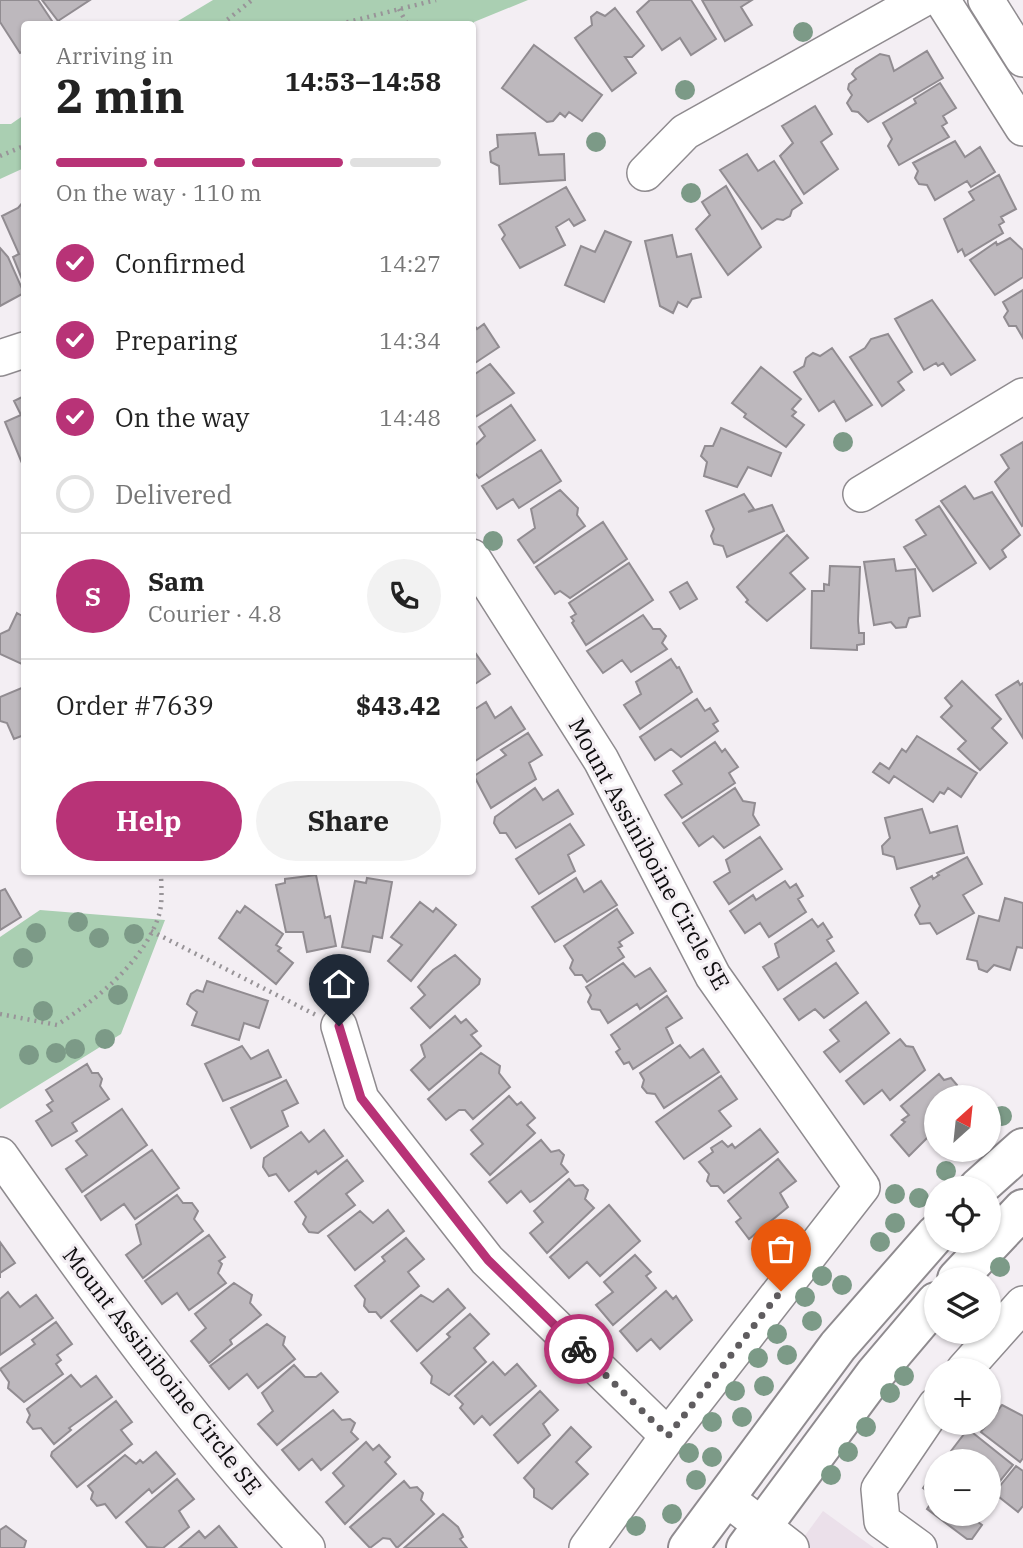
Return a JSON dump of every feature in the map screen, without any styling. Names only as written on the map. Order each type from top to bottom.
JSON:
[{"type":"main road","points":[[992,1176],[1023,1148]]},
{"type":"main road","points":[[968,1267],[1023,1209]]},
{"type":"main road","points":[[688,1548],[838,1346],[924,1248]]},
{"type":"main road","points":[[766,1540],[874,1374],[924,1316]]},
{"type":"street","points":[[645,173],[685,132],[922,0]]},
{"type":"street","points":[[942,0],[1023,128]]},
{"type":"street","points":[[986,0],[1023,59]]},
{"type":"street","points":[[0,358],[21,351]]},
{"type":"street","points":[[861,494],[1023,396]]},
{"type":"street","name":"Mount Assiniboine Circle SE","points":[[476,563],[601,761],[713,976],[862,1186],[668,1436],[587,1548]]},
{"type":"street","points":[[339,1026],[361,1098],[479,1249],[668,1436]]},
{"type":"street","name":"Mount Assiniboine Circle SE","points":[[0,1155],[122,1328],[272,1511],[307,1548]]},
{"type":"street","points":[[975,1358],[1023,1304]]},
{"type":"street","points":[[919,1548],[882,1521],[879,1489],[924,1423]]},
{"type":"street","points":[[726,1498],[766,1540]]},
{"type":"path","points":[[226,21],[252,0]]},
{"type":"path","points":[[352,21],[436,0]]},
{"type":"path","points":[[399,9],[405,21]]},
{"type":"path","points":[[0,156],[21,147]]},
{"type":"path","points":[[0,1014],[57,1025],[103,990],[142,950],[160,913],[161,875]]},
{"type":"path","points":[[151,931],[339,1026]]},
{"type":"shaded area","points":[[823,1511],[874,1548],[796,1548]]},
{"type":"green space","points":[[213,0],[528,0],[476,21],[178,21]]},
{"type":"green space","points":[[21,117],[21,169],[0,179],[0,124],[11,124]]},
{"type":"green space","points":[[40,910],[165,920],[121,1034],[0,1109],[0,937]]},
{"type":"building","points":[[0,0],[38,0],[52,21],[21,21],[20,53],[0,22]]},
{"type":"building","points":[[42,0],[90,0],[58,21]]},
{"type":"building","points":[[650,0],[691,0],[716,39],[691,55],[680,38],[662,50],[637,12]]},
{"type":"building","points":[[702,0],[752,0],[741,7],[752,25],[725,41]]},
{"type":"building","points":[[615,8],[644,46],[632,57],[625,57],[636,73],[612,91],[575,38],[592,25],[591,17],[597,12],[605,16]]},
{"type":"building","points":[[534,45],[602,95],[582,121],[569,112],[565,117],[560,113],[553,121],[547,122],[502,88]]},
{"type":"building","points":[[927,51],[943,78],[868,122],[858,112],[852,111],[847,103],[852,95],[848,89],[849,84],[856,79],[852,74],[856,69],[880,54],[889,56],[894,71]]},
{"type":"building","points":[[940,83],[956,108],[943,116],[947,123],[942,126],[949,137],[899,165],[888,146],[892,139],[883,123],[916,103],[914,99]]},
{"type":"building","points":[[815,106],[832,134],[821,142],[838,169],[804,194],[780,156],[793,143],[782,126]]},
{"type":"building","points":[[535,133],[539,155],[564,154],[565,180],[500,184],[499,166],[491,162],[490,152],[498,147],[497,135]]},
{"type":"building","points":[[955,141],[965,157],[980,147],[995,172],[971,187],[967,181],[935,200],[927,185],[919,184],[915,178],[918,171],[913,163]]},
{"type":"building","points":[[747,154],[758,171],[774,161],[802,203],[792,210],[790,216],[783,220],[777,219],[762,229],[720,170]]},
{"type":"building","points":[[999,175],[1016,209],[1001,217],[1004,222],[999,225],[1003,233],[965,256],[962,249],[958,252],[944,219],[974,200],[969,192]]},
{"type":"building","points":[[726,186],[761,247],[728,275],[696,229],[710,215],[702,202]]},
{"type":"building","points":[[566,187],[585,220],[574,226],[569,219],[556,227],[565,245],[520,268],[502,239],[505,235],[499,225]]},
{"type":"building","points":[[21,204],[21,277],[13,257],[19,254],[2,216]]},
{"type":"building","points":[[605,231],[631,242],[604,302],[565,285],[581,246],[595,252]]},
{"type":"building","points":[[672,235],[677,257],[691,254],[701,297],[692,299],[687,307],[678,302],[673,313],[660,306],[645,241]]},
{"type":"building","points":[[1010,238],[1023,250],[1023,277],[995,295],[970,260],[996,242],[997,245]]},
{"type":"building","points":[[0,248],[8,257],[21,286],[21,295],[0,306]]},
{"type":"building","points":[[1023,290],[1023,338],[1016,326],[1009,326],[1004,317],[1008,311],[1003,302]]},
{"type":"building","points":[[932,300],[975,360],[951,375],[943,363],[938,366],[936,363],[924,370],[895,319]]},
{"type":"building","points":[[484,324],[499,347],[476,362],[476,328]]},
{"type":"building","points":[[888,334],[912,372],[898,382],[904,390],[882,406],[850,357],[865,348],[871,339]]},
{"type":"building","points":[[832,348],[872,405],[846,421],[834,401],[819,411],[794,372],[804,366],[806,358],[813,353],[820,356]]},
{"type":"building","points":[[490,364],[514,393],[476,417],[476,373]]},
{"type":"building","points":[[761,367],[801,399],[792,409],[796,412],[792,416],[804,425],[786,447],[744,417],[746,414],[732,403]]},
{"type":"building","points":[[21,398],[21,415],[14,401]]},
{"type":"building","points":[[511,405],[535,440],[479,478],[476,474],[476,444],[485,436],[479,427]]},
{"type":"building","points":[[21,415],[21,461],[5,422]]},
{"type":"building","points":[[721,428],[781,453],[771,476],[748,467],[737,487],[704,476],[707,462],[701,456],[705,446],[713,446]]},
{"type":"building","points":[[1023,442],[1022,526],[995,482],[1009,468],[1001,455]]},
{"type":"building","points":[[541,450],[561,481],[519,508],[513,499],[497,509],[482,486]]},
{"type":"building","points":[[965,486],[974,499],[992,492],[1020,535],[1002,550],[1006,557],[990,569],[941,501]]},
{"type":"building","points":[[560,490],[578,508],[577,515],[585,526],[534,563],[518,540],[535,528],[531,509]]},
{"type":"building","points":[[744,494],[754,509],[748,512],[772,505],[784,531],[727,557],[723,546],[714,544],[711,536],[714,529],[706,511]]},
{"type":"building","points":[[939,506],[976,563],[933,591],[904,547],[926,535],[916,520]]},
{"type":"building","points":[[603,522],[627,559],[570,598],[560,591],[555,594],[536,567]]},
{"type":"building","points":[[787,535],[808,558],[790,573],[805,589],[767,621],[746,602],[748,600],[737,587]]},
{"type":"building","points":[[894,559],[896,571],[915,569],[920,616],[909,618],[906,627],[896,628],[891,622],[874,625],[864,562]]},
{"type":"building","points":[[629,563],[653,600],[586,645],[572,623],[574,621],[571,617],[576,614],[569,603]]},
{"type":"building","points":[[830,566],[860,567],[858,621],[859,633],[864,633],[864,644],[857,645],[857,650],[811,648],[812,591],[824,591],[824,584],[829,585]]},
{"type":"building","points":[[687,582],[697,599],[680,609],[670,592]]},
{"type":"building","points":[[17,613],[21,615],[21,664],[0,654],[0,634],[9,630]]},
{"type":"building","points":[[643,615],[653,629],[660,629],[666,636],[662,643],[667,649],[631,672],[622,660],[603,673],[587,651]]},
{"type":"building","points":[[476,654],[490,674],[476,683]]},
{"type":"building","points":[[671,659],[677,668],[679,667],[692,692],[640,729],[624,705],[641,694],[636,682]]},
{"type":"building","points":[[962,681],[1001,719],[992,728],[1007,743],[980,770],[958,749],[966,741],[941,717],[952,706],[945,698]]},
{"type":"building","points":[[1018,681],[1020,685],[1023,683],[1023,738],[996,695]]},
{"type":"building","points":[[21,688],[21,736],[14,739],[7,723],[0,721],[0,697]]},
{"type":"building","points":[[697,699],[705,711],[710,708],[718,721],[713,724],[718,731],[681,757],[671,749],[655,760],[640,737]]},
{"type":"building","points":[[486,702],[495,718],[511,707],[525,729],[476,760],[476,708]]},
{"type":"building","points":[[528,733],[542,755],[529,763],[536,779],[491,808],[476,775],[506,755],[501,750]]},
{"type":"building","points":[[917,736],[977,773],[961,797],[948,788],[944,794],[940,792],[933,802],[894,776],[889,783],[873,772],[880,763],[889,769],[902,749],[906,752]]},
{"type":"building","points":[[715,742],[722,752],[725,749],[738,767],[729,773],[735,783],[682,818],[665,795],[682,784],[673,771]]},
{"type":"building","points":[[535,788],[543,800],[558,790],[573,814],[516,848],[506,833],[500,833],[494,823],[495,817]]},
{"type":"building","points":[[735,788],[743,801],[755,803],[753,815],[759,825],[724,848],[713,836],[699,846],[683,823]]},
{"type":"building","points":[[922,809],[930,833],[957,826],[964,853],[897,869],[894,857],[883,854],[882,846],[890,838],[885,818]]},
{"type":"building","points":[[570,824],[584,845],[568,855],[575,871],[539,894],[516,859]]},
{"type":"building","points":[[760,837],[782,869],[729,904],[714,882],[730,872],[726,860]]},
{"type":"building","points":[[967,857],[982,884],[963,895],[974,913],[937,934],[930,923],[920,924],[915,915],[920,906],[911,888],[932,876],[933,879],[939,875],[937,873]]},
{"type":"building","points":[[316,875],[325,918],[330,916],[336,946],[307,952],[303,932],[286,932],[276,885],[285,883],[285,879]]},
{"type":"building","points":[[367,878],[392,882],[382,938],[373,936],[370,952],[342,947],[355,881],[366,883]]},
{"type":"building","points":[[576,878],[584,892],[601,881],[617,905],[555,942],[532,907]]},
{"type":"building","points":[[785,881],[790,888],[796,884],[803,896],[798,899],[806,912],[769,937],[760,923],[745,933],[730,911],[753,895],[756,900]]},
{"type":"building","points":[[5,889],[21,917],[0,930],[0,891]]},
{"type":"building","points":[[1005,898],[1023,903],[1023,948],[1017,947],[1010,970],[994,965],[987,972],[979,969],[977,961],[967,959],[979,916],[999,921]]},
{"type":"building","points":[[420,902],[433,912],[436,908],[456,925],[411,981],[388,961],[402,945],[391,937]]},
{"type":"building","points":[[245,906],[283,934],[276,945],[281,948],[278,951],[293,963],[276,984],[219,938],[237,911],[240,913]]},
{"type":"building","points":[[617,909],[633,933],[619,942],[622,946],[618,948],[624,957],[587,982],[582,975],[575,975],[570,968],[573,960],[564,946]]},
{"type":"building","points":[[812,919],[818,927],[823,923],[832,937],[827,940],[834,951],[778,990],[763,967],[779,957],[775,944]]},
{"type":"building","points":[[455,955],[480,979],[479,984],[430,1028],[411,1008],[425,995],[418,987],[433,970]]},
{"type":"building","points":[[623,963],[635,977],[650,968],[666,991],[640,1009],[637,1004],[608,1023],[600,1010],[592,1009],[588,1002],[591,995],[586,987]]},
{"type":"building","points":[[836,963],[858,993],[824,1018],[815,1009],[799,1020],[784,999]]},
{"type":"building","points":[[207,981],[268,1001],[259,1028],[244,1023],[239,1040],[192,1025],[197,1012],[187,1004],[191,994],[197,990],[203,992]]},
{"type":"building","points":[[667,996],[682,1018],[666,1028],[673,1043],[633,1069],[629,1062],[624,1064],[616,1052],[620,1049],[611,1035]]},
{"type":"building","points":[[866,1002],[889,1033],[840,1072],[824,1052],[839,1041],[830,1030]]},
{"type":"building","points":[[455,1016],[461,1023],[466,1019],[477,1031],[471,1035],[481,1046],[429,1090],[411,1070],[425,1057],[421,1045]]},
{"type":"building","points":[[900,1039],[906,1046],[913,1047],[925,1070],[890,1100],[882,1090],[864,1104],[846,1081]]},
{"type":"building","points":[[680,1045],[690,1058],[703,1049],[719,1072],[664,1108],[655,1094],[647,1093],[642,1087],[644,1080],[640,1073]]},
{"type":"building","points":[[242,1046],[251,1059],[268,1050],[281,1077],[223,1101],[205,1064]]},
{"type":"building","points":[[481,1053],[500,1066],[499,1073],[510,1087],[473,1119],[465,1110],[459,1110],[446,1120],[428,1099]]},
{"type":"building","points":[[87,1064],[92,1073],[98,1073],[102,1079],[100,1086],[109,1099],[72,1123],[77,1131],[52,1146],[36,1121],[52,1111],[47,1105],[53,1101],[46,1090]]},
{"type":"building","points":[[939,1074],[944,1080],[951,1078],[957,1085],[926,1085]]},
{"type":"building","points":[[721,1076],[737,1099],[719,1111],[731,1126],[684,1159],[656,1122]]},
{"type":"building","points":[[286,1080],[298,1103],[282,1111],[288,1126],[251,1148],[231,1108]]},
{"type":"building","points":[[924,1087],[924,1141],[909,1156],[891,1135],[909,1115],[901,1106]]},
{"type":"building","points":[[509,1096],[517,1105],[521,1102],[535,1118],[527,1125],[535,1133],[490,1175],[471,1154],[483,1144],[471,1130]]},
{"type":"building","points":[[122,1109],[147,1145],[82,1192],[66,1169],[87,1155],[76,1141]]},
{"type":"building","points":[[760,1129],[778,1152],[724,1193],[718,1186],[711,1186],[707,1181],[709,1174],[699,1162],[713,1152],[711,1148],[722,1141],[728,1147],[732,1144],[735,1148]]},
{"type":"building","points":[[324,1130],[343,1156],[289,1191],[276,1174],[269,1176],[263,1167],[264,1158],[301,1132],[309,1142]]},
{"type":"building","points":[[541,1140],[551,1152],[559,1150],[564,1155],[561,1164],[568,1172],[530,1202],[521,1191],[507,1203],[489,1182]]},
{"type":"building","points":[[152,1150],[179,1188],[135,1219],[124,1204],[101,1220],[85,1196]]},
{"type":"building","points":[[778,1159],[796,1181],[780,1193],[788,1207],[749,1239],[736,1222],[741,1218],[728,1201]]},
{"type":"building","points":[[347,1160],[363,1181],[346,1194],[355,1205],[318,1233],[309,1232],[303,1224],[306,1217],[295,1202]]},
{"type":"building","points":[[569,1179],[575,1186],[583,1185],[588,1190],[585,1199],[594,1208],[547,1253],[530,1233],[543,1222],[534,1211]]},
{"type":"building","points":[[177,1195],[183,1203],[192,1203],[198,1211],[194,1219],[203,1231],[143,1278],[126,1255],[141,1244],[136,1225]]},
{"type":"building","points":[[609,1205],[640,1241],[600,1276],[587,1262],[569,1278],[550,1257]]},
{"type":"building","points":[[388,1210],[404,1231],[355,1270],[328,1236],[360,1211],[373,1223]]},
{"type":"building","points":[[209,1235],[225,1257],[219,1261],[222,1264],[218,1273],[226,1283],[189,1310],[177,1293],[162,1304],[145,1281]]},
{"type":"building","points":[[406,1238],[424,1259],[408,1272],[419,1286],[381,1318],[364,1306],[365,1299],[355,1286],[385,1261],[382,1257]]},
{"type":"building","points":[[0,1242],[15,1263],[0,1273]]},
{"type":"building","points":[[635,1255],[651,1272],[646,1276],[656,1288],[613,1325],[596,1305],[613,1292],[604,1282]]},
{"type":"building","points":[[234,1283],[252,1295],[250,1303],[261,1315],[230,1340],[232,1344],[209,1363],[191,1341],[206,1328],[195,1314]]},
{"type":"building","points":[[448,1289],[465,1308],[417,1351],[391,1321],[421,1295],[433,1302]]},
{"type":"building","points":[[666,1291],[673,1299],[676,1296],[692,1320],[660,1349],[651,1339],[637,1351],[620,1331]]},
{"type":"building","points":[[8,1292],[20,1307],[36,1295],[53,1318],[0,1355],[0,1299]]},
{"type":"building","points":[[470,1314],[489,1334],[474,1348],[486,1362],[449,1395],[431,1383],[432,1376],[421,1363],[450,1337],[447,1334]]},
{"type":"building","points":[[56,1322],[72,1344],[57,1355],[61,1360],[56,1364],[63,1374],[24,1402],[8,1388],[9,1382],[0,1369],[35,1344],[32,1340]]},
{"type":"building","points":[[267,1324],[285,1337],[283,1345],[295,1359],[258,1388],[247,1374],[229,1389],[210,1366]]},
{"type":"building","points":[[493,1362],[505,1375],[517,1364],[536,1386],[490,1425],[482,1416],[474,1424],[460,1408],[463,1404],[455,1396]]},
{"type":"building","points":[[294,1365],[305,1377],[316,1377],[321,1373],[338,1392],[277,1445],[258,1424],[273,1411],[262,1393]]},
{"type":"building","points":[[71,1375],[81,1387],[96,1376],[112,1397],[69,1428],[71,1430],[54,1444],[41,1428],[33,1429],[27,1422],[30,1415],[27,1409]]},
{"type":"building","points":[[540,1391],[558,1410],[543,1424],[550,1435],[518,1463],[494,1435]]},
{"type":"building","points":[[116,1401],[132,1422],[121,1430],[132,1444],[77,1487],[51,1456],[52,1452]]},
{"type":"building","points":[[1001,1406],[1023,1416],[1023,1458],[1020,1462],[985,1435],[1001,1435]]},
{"type":"building","points":[[333,1410],[342,1420],[350,1419],[355,1423],[351,1432],[358,1439],[321,1470],[312,1459],[299,1470],[282,1450]]},
{"type":"building","points":[[571,1427],[591,1447],[576,1462],[588,1474],[552,1509],[534,1497],[534,1489],[524,1478]]},
{"type":"building","points":[[963,1435],[976,1435],[993,1449],[953,1449]]},
{"type":"building","points":[[366,1442],[373,1450],[379,1445],[390,1457],[385,1462],[396,1474],[345,1524],[326,1502],[344,1486],[333,1473]]},
{"type":"building","points":[[156,1452],[175,1474],[152,1493],[149,1489],[116,1518],[105,1504],[97,1506],[91,1499],[93,1492],[88,1486],[125,1455],[136,1464],[140,1460],[143,1463]]},
{"type":"building","points":[[1001,1455],[1013,1465],[1001,1480]]},
{"type":"building","points":[[1016,1466],[1023,1471],[1023,1506],[1018,1512],[1001,1499],[1001,1484]]},
{"type":"building","points":[[177,1479],[194,1499],[179,1511],[189,1527],[163,1548],[147,1547],[126,1522]]},
{"type":"building","points":[[404,1481],[410,1488],[417,1487],[423,1493],[421,1500],[434,1514],[397,1548],[390,1539],[383,1538],[370,1548],[350,1527]]},
{"type":"building","points":[[443,1514],[458,1527],[463,1537],[460,1539],[467,1548],[404,1548]]},
{"type":"building","points":[[6,1526],[26,1541],[24,1548],[0,1548],[0,1530]]},
{"type":"building","points":[[219,1526],[237,1548],[179,1548],[199,1531],[205,1538]]},
{"type":"building","points":[[950,1526],[981,1526],[972,1539],[967,1539]]},
{"type":"way so far","points":[[579,1349],[668,1436],[781,1291]]},
{"type":"route","points":[[339,1026],[361,1098],[488,1260],[579,1349]]}]
